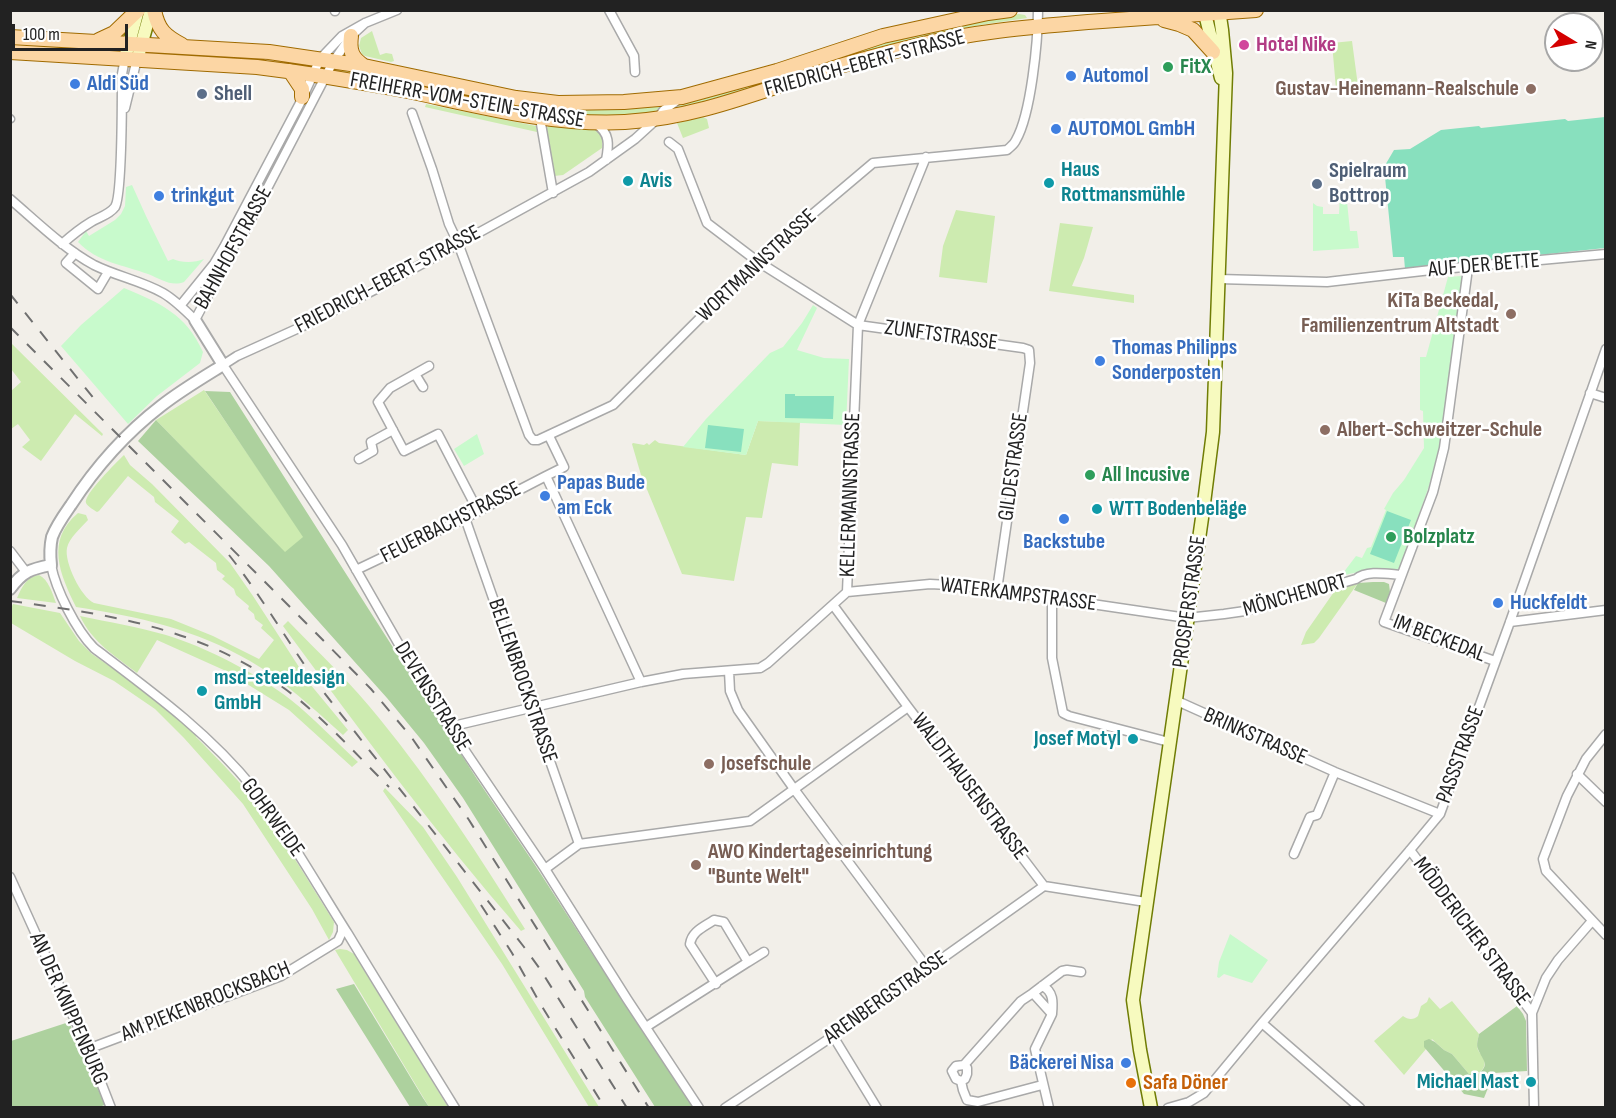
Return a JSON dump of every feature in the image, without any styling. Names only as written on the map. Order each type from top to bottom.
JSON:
[{"type":"main road","points":[[94,41],[105,39],[114,33],[138,10]]},
{"type":"main road","points":[[131,59],[138,10]]},
{"type":"main road","points":[[135,43],[152,10]]},
{"type":"main road","points":[[152,10],[160,30],[187,48]]},
{"type":"main road","name":"FRIEDRICH-EBERT-STRASSE","points":[[635,101],[682,97],[777,71],[883,36],[1010,10]]},
{"type":"main road","name":"FRIEDRICH-EBERT-STRASSE","points":[[657,119],[724,104],[829,69],[912,46],[964,36],[1038,26],[1204,12],[1256,10]]},
{"type":"main road","name":"PROSPERSTRASSE","points":[[1204,12],[1225,94]]},
{"type":"main road","name":"PROSPERSTRASSE","points":[[1151,1107],[1133,1000],[1213,432],[1226,69],[1219,12]]},
{"type":"main road","points":[[1153,18],[1193,30],[1213,52]]},
{"type":"main road","points":[[351,36],[352,54],[356,61],[364,66]]},
{"type":"main road","name":"FREIHERR-VOM-STEIN-STRASSE","points":[[10,37],[269,52],[364,66],[529,99],[558,102],[635,101]]},
{"type":"main road","name":"FREIHERR-VOM-STEIN-STRASSE","points":[[10,52],[290,71],[404,90],[540,118],[594,123],[657,119]]},
{"type":"main road","points":[[290,71],[302,89],[302,97]]},
{"type":"street","points":[[326,60],[342,36],[365,23],[397,10]]},
{"type":"street","points":[[609,10],[634,56],[635,72]]},
{"type":"street","points":[[1038,10],[1038,26]]},
{"type":"street","name":"BAHNHOFSTRASSE","points":[[180,306],[214,264],[302,97],[326,60],[365,23]]},
{"type":"street","name":"WORTMANNSTRASSE","points":[[458,243],[529,435],[533,440],[538,440],[613,405],[757,261],[873,164],[1006,150],[1015,143],[1020,133],[1029,98],[1038,26]]},
{"type":"street","points":[[62,244],[115,207],[121,123],[131,59]]},
{"type":"street","name":"BAHNHOFSTRASSE","points":[[223,365],[195,320],[237,241],[245,231],[316,76],[326,60]]},
{"type":"street","name":"FRIEDRICH-EBERT-STRASSE","points":[[223,365],[380,286],[589,172],[635,139],[664,110],[682,97]]},
{"type":"street","points":[[412,114],[449,224],[458,243]]},
{"type":"street","points":[[540,118],[553,193]]},
{"type":"street","points":[[594,123],[603,129],[608,139],[606,160]]},
{"type":"street","points":[[669,142],[678,149],[707,223],[757,261],[858,325]]},
{"type":"street","name":"KELLERMANNSTRASSE","points":[[449,727],[683,674],[760,668],[848,592],[858,325],[926,158]]},
{"type":"street","points":[[10,199],[75,253],[108,272],[161,292],[195,320]]},
{"type":"street","points":[[75,253],[66,263],[98,289],[108,272]]},
{"type":"street","name":"AUF DER BETTE","points":[[1219,279],[1327,282],[1605,254]]},
{"type":"street","name":"IM BECKEDAL","points":[[1468,268],[1444,448],[1433,492],[1384,622],[1495,661]]},
{"type":"street","name":"ZUNFTSTRASSE","points":[[858,325],[1023,348]]},
{"type":"street","name":"GILDESTRASSE","points":[[997,590],[1030,363],[1030,352],[1023,348]]},
{"type":"street","name":"PASSSTRASSE","points":[[1168,1107],[1185,1106],[1204,1094],[1440,814],[1605,349]]},
{"type":"street","points":[[10,589],[20,576],[31,569],[51,565],[51,545],[56,528],[75,498],[115,448],[138,424],[161,405],[223,365]]},
{"type":"street","name":"DEVENSSTRASSE","points":[[223,365],[342,545],[449,727],[545,869],[699,1107]]},
{"type":"street","points":[[429,366],[390,388],[378,402],[404,451],[438,434],[478,511]]},
{"type":"street","points":[[415,374],[423,387]]},
{"type":"street","points":[[1590,393],[1605,398]]},
{"type":"street","points":[[359,459],[373,451],[371,442],[393,430]]},
{"type":"street","points":[[549,435],[564,467],[546,476],[641,682]]},
{"type":"street","name":"FEUERBACHSTRASSE","points":[[356,570],[546,476]]},
{"type":"street","name":"BELLENBROCKSTRASSE","points":[[465,518],[579,844]]},
{"type":"street","points":[[10,551],[26,572]]},
{"type":"street","name":"GOHRWEIDE","points":[[51,565],[56,584],[85,639],[180,714],[216,748],[253,789],[298,852],[455,1107]]},
{"type":"street","name":"MÖNCHENORT","points":[[1187,618],[1245,611],[1356,579],[1361,575],[1374,573],[1401,575]]},
{"type":"street","name":"WATERKAMPSTRASSE","points":[[848,592],[930,584],[997,590],[1187,618]]},
{"type":"street","points":[[1052,599],[1052,658],[1063,713],[1169,742]]},
{"type":"street","name":"WALDTHAUSENSTRASSE","points":[[833,605],[1044,886]]},
{"type":"street","points":[[1510,622],[1605,610]]},
{"type":"street","points":[[729,671],[730,691],[738,710],[928,969]]},
{"type":"street","name":"BRINKSTRASSE","points":[[1175,700],[1335,772],[1440,814]]},
{"type":"street","points":[[545,869],[579,844],[750,821],[908,707]]},
{"type":"street","points":[[1605,734],[1577,774],[1545,854],[1544,865],[1546,872],[1605,935]]},
{"type":"street","name":"BRINKSTRASSE","points":[[1294,854],[1310,817],[1317,815],[1335,772]]},
{"type":"street","points":[[1577,774],[1605,802]]},
{"type":"street","name":"MÖDDERICHER STRASSE","points":[[1410,850],[1532,1013]]},
{"type":"street","name":"AN DER KNIPPENBURG","points":[[10,877],[88,1049],[111,1107]]},
{"type":"street","points":[[1044,886],[1146,902]]},
{"type":"street","name":"ARENBERGSTRASSE","points":[[724,1107],[833,1036],[1044,886]]},
{"type":"street","points":[[716,984],[690,944],[691,937],[696,932],[714,920],[724,922],[748,962]]},
{"type":"street","name":"MÖDDERICHER STRASSE","points":[[1534,1107],[1532,1013],[1546,978],[1558,960],[1592,921]]},
{"type":"street","name":"AM PIEKENBROCKSBACH","points":[[88,1049],[281,976],[338,941],[342,932],[342,924]]},
{"type":"street","points":[[646,1027],[764,952]]},
{"type":"street","points":[[1042,1084],[973,1102],[967,1100],[961,1081],[956,1079],[952,1071],[956,1066],[964,1065],[1021,1001],[1062,971],[1081,972]]},
{"type":"street","points":[[1042,986],[1047,988],[1051,994],[1052,1014],[1035,1049],[1049,1107]]},
{"type":"street","points":[[1033,993],[1052,1014]]},
{"type":"street","points":[[1262,1023],[1360,1107]]},
{"type":"street","points":[[833,1036],[877,1107]]},
{"type":"green space","points":[[1019,14],[1027,18],[932,35],[861,54],[720,101],[670,110],[683,104],[755,84],[842,52],[987,18]]},
{"type":"green space","points":[[372,31],[380,55],[392,54],[394,61],[362,54],[359,46],[361,38]]},
{"type":"green space","points":[[1352,41],[1358,86],[1336,89],[1332,43]]},
{"type":"green space","points":[[339,70],[508,103],[664,105],[648,116],[561,116],[338,72]]},
{"type":"green space","points":[[426,104],[536,126],[537,132],[425,107]]},
{"type":"green space","points":[[703,117],[707,119],[709,128],[683,138],[677,123]]},
{"type":"green space","points":[[1605,117],[1605,248],[1405,269],[1404,257],[1393,257],[1384,167],[1394,150],[1410,149],[1441,130]]},
{"type":"green space","points":[[550,124],[596,128],[602,134],[602,148],[563,175],[554,176],[545,130]]},
{"type":"green space","points":[[132,185],[168,261],[173,259],[192,262],[204,259],[184,282],[170,283],[111,262],[93,254],[78,242],[86,231],[89,236],[121,214],[125,206],[126,187]]},
{"type":"green space","points":[[1340,192],[1346,192],[1350,231],[1357,231],[1359,248],[1313,251],[1313,203],[1323,207],[1323,214],[1339,214]]},
{"type":"green space","points":[[956,210],[995,216],[987,283],[939,277],[943,246]]},
{"type":"green space","points":[[1060,223],[1093,227],[1084,258],[1072,286],[1134,295],[1134,303],[1049,291]]},
{"type":"green space","points":[[1461,276],[1463,281],[1441,445],[1436,466],[1401,566],[1396,571],[1368,571],[1340,577],[1356,556],[1362,558],[1367,548],[1371,547],[1386,510],[1384,509],[1424,448],[1423,411],[1420,410],[1420,357],[1426,357],[1448,277]]},
{"type":"green space","points":[[124,288],[171,311],[189,328],[203,352],[200,363],[157,396],[128,424],[61,346],[81,325]]},
{"type":"green space","points":[[813,305],[817,308],[797,350],[824,358],[849,359],[846,425],[758,421],[746,455],[683,447],[706,419],[770,353],[783,347]]},
{"type":"green space","points":[[10,342],[103,434],[102,436],[75,414],[41,461],[22,447],[30,440],[18,424],[11,429],[11,391],[21,382],[11,369]]},
{"type":"green space","points":[[204,390],[304,537],[285,553],[156,420]]},
{"type":"green space","points":[[205,391],[230,392],[477,779],[696,1107],[655,1107],[463,798],[424,743],[387,698],[269,566],[138,441],[156,420],[285,552],[303,537]]},
{"type":"green space","points":[[785,394],[834,396],[833,419],[785,418]]},
{"type":"green space","points":[[758,421],[800,422],[798,466],[772,463],[762,518],[746,517],[734,581],[682,574],[641,475],[632,444],[647,443],[649,445],[655,440],[659,443],[746,455]]},
{"type":"green space","points":[[708,425],[744,429],[741,452],[705,448]]},
{"type":"green space","points":[[477,434],[484,454],[464,466],[454,449]]},
{"type":"green space","points":[[124,455],[130,465],[152,484],[230,563],[310,684],[348,730],[343,735],[275,677],[230,650],[166,626],[76,607],[61,570],[59,546],[68,524],[78,513],[86,515],[88,520],[70,541],[67,548],[68,562],[79,587],[94,603],[171,619],[213,636],[259,659],[274,640],[261,628],[263,625],[255,619],[254,614],[248,609],[249,606],[222,579],[225,576],[217,570],[216,563],[189,542],[185,544],[171,532],[179,521],[128,476],[99,511],[97,512],[86,503],[86,499],[95,486]]},
{"type":"green space","name":"Bolzplatz","points":[[1387,511],[1411,520],[1394,563],[1370,554]]},
{"type":"green space","points":[[39,575],[48,583],[56,603],[17,598],[28,580]]},
{"type":"green space","points":[[1384,582],[1389,584],[1390,592],[1386,603],[1354,590],[1358,583]]},
{"type":"green space","points":[[1358,583],[1319,638],[1314,643],[1301,645],[1306,632],[1336,589]]},
{"type":"green space","points":[[13,604],[60,613],[79,641],[92,654],[128,679],[195,733],[196,737],[250,795],[294,857],[334,922],[329,940],[312,909],[243,804],[184,738],[155,709],[114,681],[11,623]]},
{"type":"green space","points":[[80,616],[166,635],[231,662],[291,700],[358,762],[352,767],[289,710],[226,671],[157,640],[137,673],[98,641]]},
{"type":"green space","points":[[288,621],[358,693],[399,743],[455,821],[525,929],[521,931],[399,781],[283,626]]},
{"type":"green space","points":[[385,788],[423,827],[457,877],[599,1107],[589,1107],[502,964],[383,791]]},
{"type":"green space","points":[[1230,934],[1268,960],[1252,983],[1224,974],[1217,977],[1219,962]]},
{"type":"green space","points":[[340,949],[354,954],[448,1107],[429,1107],[335,950]]},
{"type":"green space","points":[[354,984],[429,1107],[410,1107],[336,989]]},
{"type":"green space","points":[[1429,997],[1440,1009],[1452,1001],[1479,1034],[1477,1048],[1485,1063],[1481,1071],[1469,1074],[1452,1054],[1432,1039],[1404,1075],[1374,1041],[1403,1016],[1413,1019],[1418,1016],[1421,1006],[1427,1002]]},
{"type":"green space","points":[[1517,1006],[1526,1021],[1527,1071],[1494,1073],[1484,1098],[1464,1094],[1424,1047],[1424,1041],[1429,1039],[1435,1042],[1452,1054],[1469,1074],[1476,1075],[1485,1065],[1477,1047],[1479,1034]]},
{"type":"green space","points":[[69,1022],[105,1105],[95,1108],[11,1107],[11,1041]]},
{"type":"railway","points":[[10,294],[99,405]]},
{"type":"railway","points":[[10,327],[371,689],[412,738],[469,820],[649,1108]]},
{"type":"railway","points":[[229,555],[322,690],[540,969],[627,1108]]},
{"type":"railway","points":[[10,601],[125,620],[161,629],[231,656],[297,698],[333,730],[389,787]]},
{"type":"railway","points":[[481,905],[605,1108]]},
{"type":"place","name":"Hotel Nike","points":[[1244,45]]},
{"type":"place","name":"FitX","points":[[1168,67]]},
{"type":"place","name":"Automol","points":[[1071,76]]},
{"type":"place","name":"Aldi Süd","points":[[75,84]]},
{"type":"place","name":"Gustav-Heinemann-Realschule","points":[[1531,89]]},
{"type":"place","name":"Shell","points":[[202,94]]},
{"type":"place","name":"AUTOMOL GmbH","points":[[1056,129]]},
{"type":"place","name":"Avis","points":[[628,181]]},
{"type":"place","name":"Haus Rottmansmühle","points":[[1049,183]]},
{"type":"place","name":"Spielraum Bottrop","points":[[1317,184]]},
{"type":"place","name":"trinkgut","points":[[159,196]]},
{"type":"place","name":"KiTa Beckedal, Familienzentrum Altstadt","points":[[1511,314]]},
{"type":"place","name":"Thomas Philipps Sonderposten","points":[[1100,361]]},
{"type":"place","name":"Albert-Schweitzer-Schule","points":[[1325,430]]},
{"type":"place","name":"All Incusive","points":[[1090,475]]},
{"type":"place","name":"Papas Bude am Eck","points":[[545,496]]},
{"type":"place","name":"WTT Bodenbeläge","points":[[1097,509]]},
{"type":"place","name":"Backstube","points":[[1064,519]]},
{"type":"place","name":"Bolzplatz","points":[[1391,537]]},
{"type":"place","name":"Huckfeldt","points":[[1498,603]]},
{"type":"place","name":"msd-steeldesign GmbH","points":[[202,691]]},
{"type":"place","name":"Josef Motyl","points":[[1133,739]]},
{"type":"place","name":"Josefschule","points":[[709,764]]},
{"type":"place","name":"AWO Kindertageseinrichtung \"Bunte Welt\"","points":[[696,865]]},
{"type":"place","name":"Bäckerei Nisa","points":[[1126,1063]]},
{"type":"place","name":"Michael Mast","points":[[1531,1082]]},
{"type":"place","name":"Safa Döner","points":[[1131,1083]]}]
